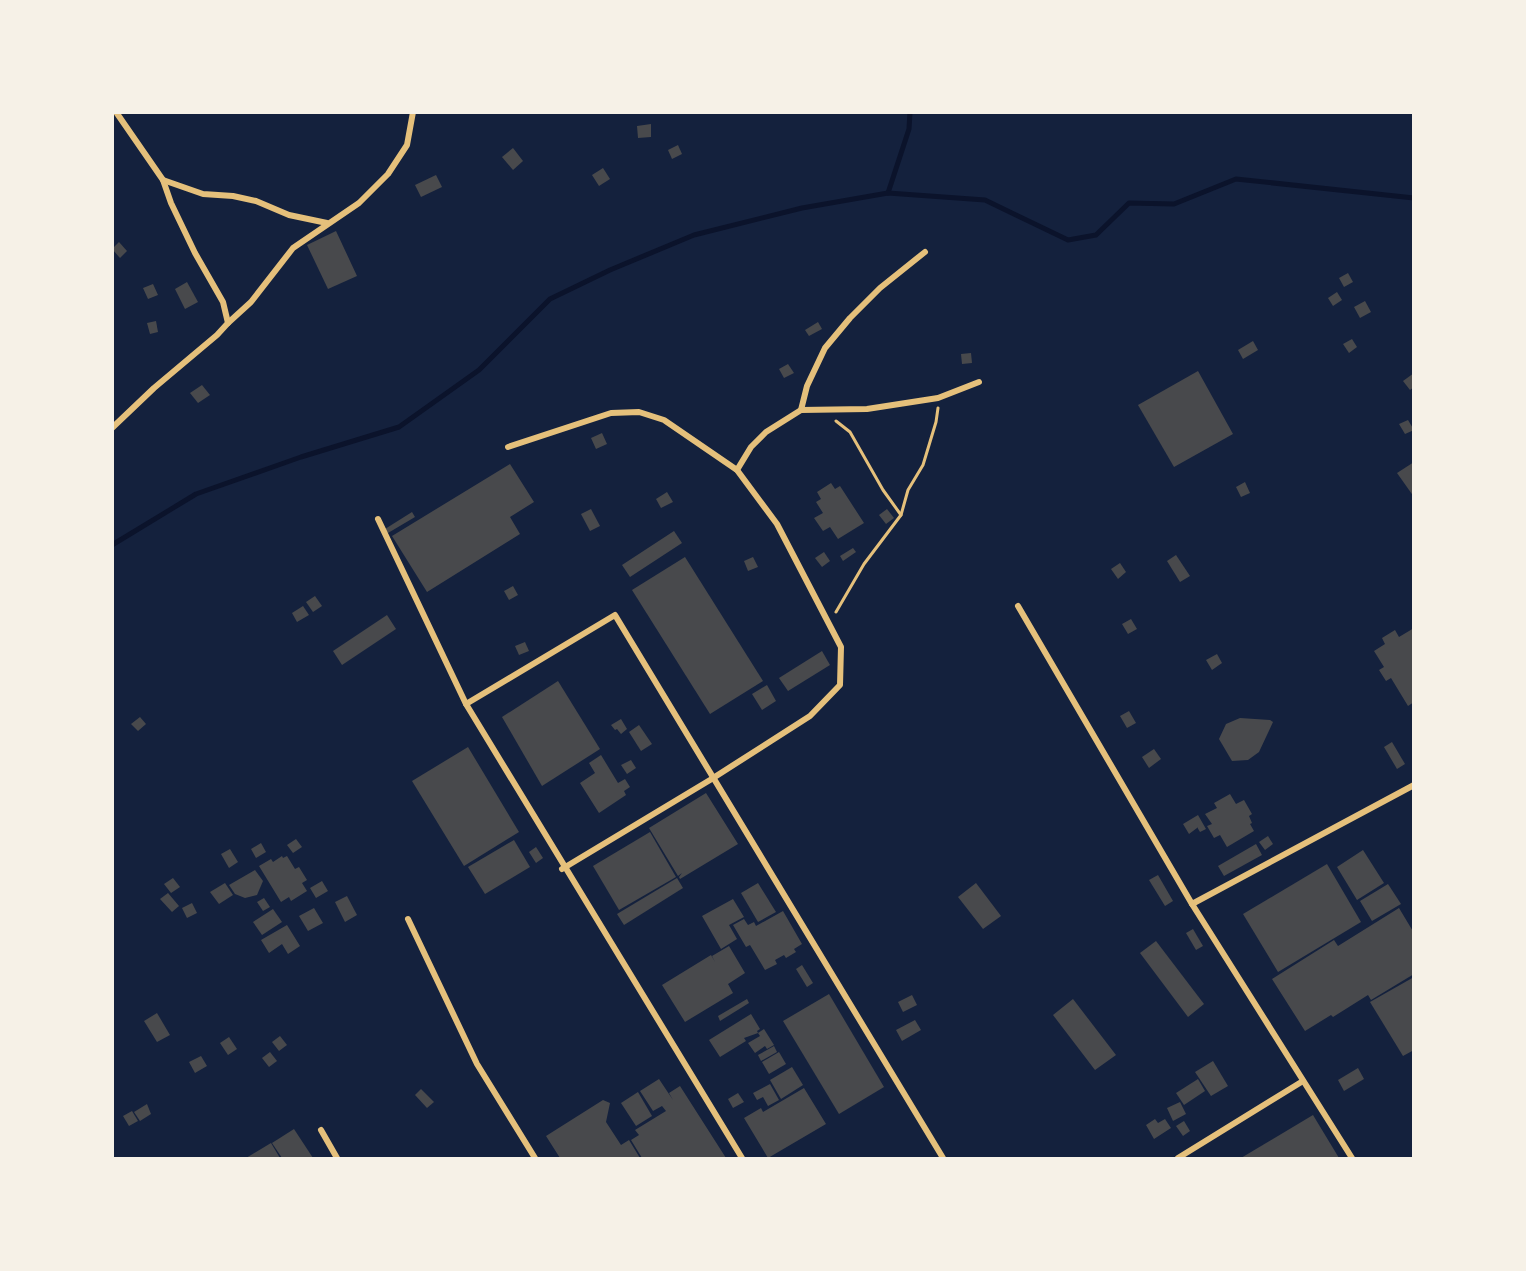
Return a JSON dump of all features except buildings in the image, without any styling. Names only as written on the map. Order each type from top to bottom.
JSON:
[{"type":"street","points":[[116,112],[163,180],[179,222],[223,302],[228,322]]},
{"type":"street","points":[[112,428],[251,302],[293,248],[359,203],[388,174],[407,146],[413,112]]},
{"type":"street","points":[[163,180],[203,194],[233,196],[256,201],[289,215],[327,223]]},
{"type":"street","points":[[801,410],[807,386],[825,348],[850,318],[880,288],[925,252]]},
{"type":"street","points":[[737,470],[752,447],[766,432],[801,410],[867,409],[939,397],[979,382]]},
{"type":"street","points":[[508,447],[611,413],[639,412],[664,420],[737,470],[777,524],[841,647],[840,685],[810,716],[710,780],[562,869]]},
{"type":"street","points":[[378,519],[466,705],[742,1158]]},
{"type":"street","points":[[1018,606],[1192,904],[1352,1158]]},
{"type":"street","points":[[466,705],[615,615],[943,1158]]},
{"type":"street","points":[[1192,904],[1413,785]]},
{"type":"street","points":[[408,919],[477,1065],[535,1158]]},
{"type":"street","points":[[1178,1158],[1304,1081]]},
{"type":"street","points":[[321,1130],[337,1158]]},
{"type":"path","points":[[829,624],[864,564],[901,515],[908,490],[922,465],[936,422],[939,397]]},
{"type":"path","points":[[817,410],[834,419],[850,432],[883,490],[901,515]]},
{"type":"waterway","points":[[888,193],[909,129],[910,112]]},
{"type":"waterway","points":[[112,545],[196,494],[301,457],[399,427],[479,370],[550,299],[610,270],[694,235],[802,208],[888,193],[985,200],[1068,240],[1096,235],[1129,203],[1174,204],[1236,179],[1414,198]]}]
